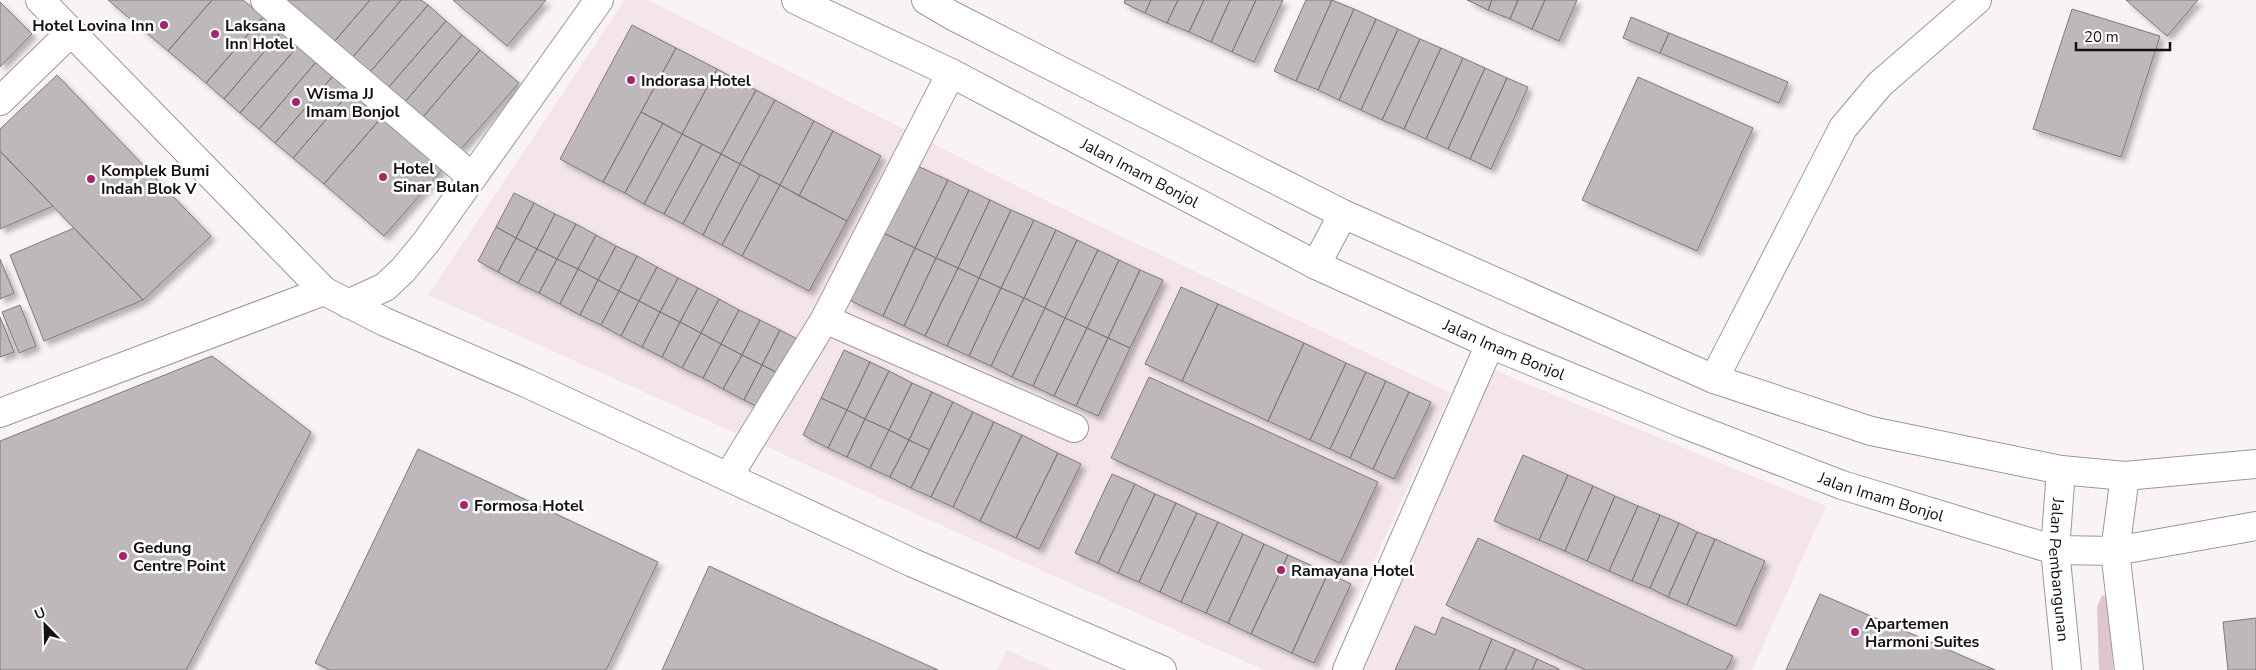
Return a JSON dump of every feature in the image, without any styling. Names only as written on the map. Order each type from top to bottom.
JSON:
[{"type":"street","points":[[40,0],[324,290],[385,322],[535,387],[913,563],[1162,670]]},
{"type":"street","points":[[266,0],[472,177]]},
{"type":"street","points":[[348,304],[385,287],[403,270],[427,241],[599,0]]},
{"type":"street","name":"Jalan Imam Bonjol","points":[[796,0],[952,72],[1316,265],[1490,344],[1684,424],[1842,485],[2055,550],[2115,551],[2256,526]]},
{"type":"street","points":[[926,0],[1343,214],[1714,379],[1871,431],[2061,470],[2125,476],[2256,464]]},
{"type":"street","points":[[1714,379],[1843,128],[1880,84],[1977,0]]},
{"type":"street","points":[[0,101],[70,32]]},
{"type":"street","points":[[728,477],[825,319],[952,72]]},
{"type":"street","points":[[1316,265],[1343,214]]},
{"type":"street","points":[[0,413],[324,290]]},
{"type":"street","points":[[825,319],[1074,428]]},
{"type":"street","points":[[1347,670],[1490,344]]},
{"type":"street","name":"Jalan Pembangunan","points":[[2061,470],[2055,550],[2067,670]]},
{"type":"street","points":[[2125,476],[2115,551],[2127,640],[2129,670]]},
{"type":"shaded area","points":[[625,0],[648,0],[1049,202],[1451,393],[1324,670],[1264,670],[428,295]]},
{"type":"shaded area","points":[[1491,369],[1826,506],[1752,670],[1362,670]]},
{"type":"shaded area","points":[[2102,595],[2106,597],[2110,606],[2113,670],[2099,670],[2097,607]]},
{"type":"shaded area","points":[[1006,650],[1053,670],[997,670]]},
{"type":"building","name":"Hotel Lovina Inn","points":[[108,0],[212,0],[168,51]]},
{"type":"building","name":"Laksana Inn Hotel","points":[[212,0],[243,0],[263,17],[206,83],[168,51]]},
{"type":"building","points":[[285,0],[370,0],[334,42]]},
{"type":"building","points":[[370,0],[401,0],[353,57],[334,42]]},
{"type":"building","points":[[401,0],[421,0],[428,5],[370,72],[353,57]]},
{"type":"building","points":[[453,0],[546,0],[507,46]]},
{"type":"building","points":[[1125,0],[1151,0],[1145,13],[1124,3]]},
{"type":"building","points":[[1151,0],[1178,0],[1167,23],[1145,13]]},
{"type":"building","points":[[1178,0],[1204,0],[1189,32],[1167,23]]},
{"type":"building","points":[[1204,0],[1230,0],[1211,42],[1189,32]]},
{"type":"building","points":[[1230,0],[1256,0],[1232,52],[1211,42]]},
{"type":"building","points":[[1256,0],[1283,0],[1254,62],[1232,52]]},
{"type":"building","points":[[1306,0],[1332,0],[1296,81],[1274,71]]},
{"type":"building","points":[[1332,0],[1354,9],[1318,90],[1296,81]]},
{"type":"building","points":[[1467,0],[1492,0],[1488,10]]},
{"type":"building","points":[[1492,0],[1518,0],[1510,19],[1488,10]]},
{"type":"building","points":[[1518,0],[1545,0],[1532,29],[1510,19]]},
{"type":"building","points":[[1545,0],[1577,0],[1559,41],[1532,29]]},
{"type":"building","points":[[2126,0],[2198,0],[2167,36]]},
{"type":"building","points":[[0,2],[32,34],[0,67]]},
{"type":"building","points":[[428,5],[446,21],[388,88],[370,72]]},
{"type":"building","points":[[1354,9],[1376,19],[1339,100],[1318,90]]},
{"type":"building","points":[[2072,9],[2160,36],[2121,157],[2033,129]]},
{"type":"building","points":[[263,17],[281,32],[224,99],[206,83]]},
{"type":"building","points":[[1631,17],[1669,33],[1660,53],[1623,38]]},
{"type":"building","points":[[1376,19],[1398,29],[1361,110],[1339,100]]},
{"type":"building","points":[[446,21],[462,35],[405,102],[388,88]]},
{"type":"building","name":"Indorasa Hotel","points":[[632,25],[676,48],[603,182],[560,159]]},
{"type":"building","points":[[1398,29],[1420,39],[1382,120],[1361,110]]},
{"type":"building","points":[[281,32],[298,46],[240,113],[224,99]]},
{"type":"building","points":[[1669,33],[1788,82],[1779,103],[1660,53]]},
{"type":"building","points":[[462,35],[480,50],[423,117],[405,102]]},
{"type":"building","points":[[1420,39],[1441,48],[1404,129],[1382,120]]},
{"type":"building","points":[[298,46],[316,62],[259,129],[240,113]]},
{"type":"building","points":[[676,48],[717,69],[682,134],[641,112]]},
{"type":"building","points":[[1441,48],[1463,58],[1426,139],[1404,129]]},
{"type":"building","points":[[480,50],[519,83],[461,149],[423,117]]},
{"type":"building","points":[[1463,58],[1485,68],[1448,149],[1426,139]]},
{"type":"building","name":"Wisma JJ Imam Bonjol","points":[[316,62],[333,76],[275,143],[259,129]]},
{"type":"building","points":[[1485,68],[1507,78],[1470,159],[1448,149]]},
{"type":"building","points":[[717,69],[756,90],[721,154],[682,134]]},
{"type":"building","name":"Komplek Bumi Indah Blok V","points":[[57,75],[211,236],[143,300],[0,151],[0,129]]},
{"type":"building","points":[[333,76],[350,92],[293,158],[275,143]]},
{"type":"building","points":[[1638,77],[1753,128],[1697,251],[1582,200]]},
{"type":"building","points":[[1507,78],[1528,87],[1491,169],[1470,159]]},
{"type":"building","points":[[756,90],[775,100],[740,164],[721,154]]},
{"type":"building","points":[[350,92],[381,118],[324,184],[293,158]]},
{"type":"building","points":[[775,100],[814,121],[780,185],[740,164]]},
{"type":"building","points":[[641,112],[663,123],[625,193],[603,182]]},
{"type":"building","name":"Hotel Sinar Bulan","points":[[381,118],[442,170],[384,236],[324,184]]},
{"type":"building","points":[[814,121],[833,131],[799,196],[780,185]]},
{"type":"building","points":[[663,123],[682,134],[644,204],[625,193]]},
{"type":"building","points":[[833,131],[881,156],[847,221],[799,196]]},
{"type":"building","points":[[682,134],[702,144],[664,214],[644,204]]},
{"type":"building","points":[[702,144],[721,154],[683,224],[664,214]]},
{"type":"building","name":"Komplek Bumi Indah Blok V","points":[[0,151],[53,206],[0,229]]},
{"type":"building","points":[[721,154],[740,164],[703,235],[683,224]]},
{"type":"building","points":[[740,164],[760,175],[722,245],[703,235]]},
{"type":"building","points":[[913,164],[948,180],[915,248],[881,232]]},
{"type":"building","points":[[760,175],[780,185],[742,256],[722,245]]},
{"type":"building","points":[[948,180],[969,190],[936,258],[915,248]]},
{"type":"building","points":[[780,185],[847,221],[809,291],[742,256]]},
{"type":"building","points":[[969,190],[990,200],[958,268],[936,258]]},
{"type":"building","points":[[514,193],[534,203],[516,238],[496,227]]},
{"type":"building","points":[[990,200],[1011,210],[979,278],[958,268]]},
{"type":"building","points":[[534,203],[555,214],[537,249],[516,238]]},
{"type":"building","points":[[1011,210],[1034,220],[1001,288],[979,278]]},
{"type":"building","points":[[555,214],[576,224],[557,259],[537,249]]},
{"type":"building","points":[[1034,220],[1056,230],[1024,298],[1001,288]]},
{"type":"building","points":[[576,224],[596,235],[578,269],[557,259]]},
{"type":"building","points":[[496,227],[516,238],[498,272],[478,261]]},
{"type":"building","name":"Komplek Bumi Indah Blok V","points":[[74,228],[143,300],[44,341],[10,255]]},
{"type":"building","points":[[1056,230],[1077,240],[1045,308],[1024,298]]},
{"type":"building","points":[[881,232],[915,248],[883,316],[849,300]]},
{"type":"building","points":[[596,235],[616,246],[598,280],[578,269]]},
{"type":"building","points":[[516,238],[537,249],[518,283],[498,272]]},
{"type":"building","points":[[1077,240],[1098,250],[1065,318],[1045,308]]},
{"type":"building","points":[[616,246],[637,256],[619,291],[598,280]]},
{"type":"building","points":[[915,248],[936,258],[904,326],[883,316]]},
{"type":"building","points":[[537,249],[557,259],[539,293],[518,283]]},
{"type":"building","points":[[1098,250],[1119,260],[1087,328],[1065,318]]},
{"type":"building","points":[[637,256],[657,267],[639,301],[619,291]]},
{"type":"building","points":[[936,258],[958,268],[925,336],[904,326]]},
{"type":"building","points":[[0,259],[14,293],[0,299]]},
{"type":"building","points":[[557,259],[578,269],[560,304],[539,293]]},
{"type":"building","points":[[1119,260],[1140,270],[1108,338],[1087,328]]},
{"type":"building","points":[[657,267],[678,278],[660,312],[639,301]]},
{"type":"building","points":[[958,268],[979,278],[947,346],[925,336]]},
{"type":"building","points":[[578,269],[598,280],[580,315],[560,304]]},
{"type":"building","points":[[1140,270],[1163,280],[1130,348],[1108,338]]},
{"type":"building","points":[[678,278],[698,288],[680,322],[660,312]]},
{"type":"building","points":[[979,278],[1001,288],[969,356],[947,346]]},
{"type":"building","points":[[598,280],[619,291],[601,325],[580,315]]},
{"type":"building","points":[[1181,287],[1218,304],[1182,381],[1145,364]]},
{"type":"building","points":[[698,288],[719,299],[701,333],[680,322]]},
{"type":"building","points":[[1001,288],[1024,298],[991,366],[969,356]]},
{"type":"building","points":[[619,291],[639,301],[621,336],[601,325]]},
{"type":"building","points":[[1024,298],[1045,308],[1012,377],[991,366]]},
{"type":"building","points":[[719,299],[739,310],[721,344],[701,333]]},
{"type":"building","points":[[639,301],[660,312],[642,347],[621,336]]},
{"type":"building","points":[[1218,304],[1304,343],[1268,421],[1182,381]]},
{"type":"building","points":[[20,305],[36,346],[19,353],[2,312]]},
{"type":"building","points":[[1045,308],[1065,318],[1033,386],[1012,377]]},
{"type":"building","points":[[739,310],[760,320],[742,355],[721,344]]},
{"type":"building","points":[[660,312],[680,322],[662,357],[642,347]]},
{"type":"building","points":[[0,317],[14,352],[0,357]]},
{"type":"building","points":[[1065,318],[1087,328],[1054,396],[1033,386]]},
{"type":"building","points":[[760,320],[780,330],[762,365],[742,355]]},
{"type":"building","points":[[680,322],[701,333],[682,368],[662,357]]},
{"type":"building","points":[[1087,328],[1108,338],[1076,406],[1054,396]]},
{"type":"building","points":[[780,330],[801,341],[782,375],[762,365]]},
{"type":"building","points":[[701,333],[721,344],[703,378],[682,368]]},
{"type":"building","points":[[1108,338],[1130,348],[1098,416],[1076,406]]},
{"type":"building","points":[[1304,343],[1346,363],[1310,440],[1268,421]]},
{"type":"building","points":[[721,344],[742,355],[723,389],[703,378]]},
{"type":"building","points":[[844,350],[870,362],[847,410],[821,398]]},
{"type":"building","points":[[742,355],[762,365],[744,400],[723,389]]},
{"type":"building","name":"Gedung Centre Point","points":[[212,356],[311,432],[186,670],[0,670],[0,441]]},
{"type":"building","points":[[870,362],[889,371],[865,419],[847,410]]},
{"type":"building","points":[[1346,363],[1366,372],[1330,449],[1310,440]]},
{"type":"building","points":[[762,365],[782,375],[764,410],[744,400]]},
{"type":"building","points":[[889,371],[912,383],[889,430],[865,419]]},
{"type":"building","points":[[1366,372],[1386,381],[1350,458],[1330,449]]},
{"type":"building","points":[[1149,377],[1378,482],[1340,563],[1111,458]]},
{"type":"building","points":[[1386,381],[1409,392],[1373,469],[1350,458]]},
{"type":"building","points":[[912,383],[932,392],[909,440],[889,430]]},
{"type":"building","points":[[932,392],[953,402],[930,450],[909,440]]},
{"type":"building","points":[[1409,392],[1431,402],[1394,479],[1373,469]]},
{"type":"building","points":[[821,398],[847,410],[828,448],[803,435]]},
{"type":"building","points":[[953,402],[973,412],[931,497],[911,488]]},
{"type":"building","points":[[847,410],[865,419],[847,457],[828,448]]},
{"type":"building","points":[[973,412],[994,422],[953,507],[931,497]]},
{"type":"building","points":[[865,419],[889,430],[870,468],[847,457]]},
{"type":"building","points":[[994,422],[1022,435],[980,521],[953,507]]},
{"type":"building","points":[[889,430],[909,440],[890,477],[870,468]]},
{"type":"building","points":[[1022,435],[1058,453],[1016,538],[980,521]]},
{"type":"building","points":[[909,440],[930,450],[911,488],[890,477]]},
{"type":"building","name":"Formosa Hotel","points":[[418,449],[658,562],[606,670],[330,670],[315,663]]},
{"type":"building","points":[[1058,453],[1081,464],[1039,549],[1016,538]]},
{"type":"building","points":[[1523,455],[1568,475],[1539,540],[1494,521]]},
{"type":"building","points":[[1112,474],[1135,484],[1098,563],[1075,553]]},
{"type":"building","points":[[1568,475],[1593,486],[1565,551],[1539,540]]},
{"type":"building","points":[[1135,484],[1155,494],[1118,573],[1098,563]]},
{"type":"building","points":[[1593,486],[1615,496],[1587,561],[1565,551]]},
{"type":"building","points":[[1155,494],[1176,503],[1139,582],[1118,573]]},
{"type":"building","points":[[1615,496],[1638,506],[1609,571],[1587,561]]},
{"type":"building","points":[[1176,503],[1197,513],[1160,592],[1139,582]]},
{"type":"building","points":[[1638,506],[1660,515],[1632,581],[1609,571]]},
{"type":"building","points":[[1197,513],[1218,522],[1181,602],[1160,592]]},
{"type":"building","points":[[1660,515],[1679,523],[1650,588],[1632,581]]},
{"type":"building","points":[[1218,522],[1243,534],[1206,613],[1181,602]]},
{"type":"building","points":[[1679,523],[1697,532],[1668,597],[1650,588]]},
{"type":"building","points":[[1697,532],[1715,539],[1687,605],[1668,597]]},
{"type":"building","points":[[1243,534],[1264,544],[1228,623],[1206,613]]},
{"type":"building","points":[[1478,538],[1733,656],[1726,670],[1586,670],[1446,605]]},
{"type":"building","points":[[1715,539],[1765,561],[1736,626],[1687,605]]},
{"type":"building","points":[[1264,544],[1288,555],[1251,634],[1228,623]]},
{"type":"building","points":[[1288,555],[1328,573],[1292,653],[1251,634]]},
{"type":"building","points":[[709,566],[802,609],[938,670],[662,670]]},
{"type":"building","points":[[1328,573],[1351,584],[1314,663],[1292,653]]},
{"type":"building","name":"Apartemen Harmoni Suites","points":[[1820,594],[1995,670],[1786,670]]},
{"type":"building","points":[[1442,617],[1492,639],[1479,670],[1395,670],[1415,626],[1435,635]]},
{"type":"building","points":[[2256,618],[2256,670],[2228,670],[2223,622]]},
{"type":"building","points":[[1492,639],[1515,649],[1505,670],[1479,670]]},
{"type":"building","points":[[1515,649],[1537,659],[1532,670],[1505,670]]},
{"type":"building","points":[[1537,659],[1559,669],[1559,670],[1532,670]]},
{"type":"place","name":"Hotel Lovina Inn","points":[[164,25]]},
{"type":"place","name":"Laksana Inn Hotel","points":[[215,34]]},
{"type":"place","name":"Indorasa Hotel","points":[[631,80]]},
{"type":"place","name":"Wisma JJ Imam Bonjol","points":[[296,102]]},
{"type":"place","name":"Hotel Sinar Bulan","points":[[383,177]]},
{"type":"place","name":"Komplek Bumi Indah Blok V","points":[[91,179]]},
{"type":"place","name":"Formosa Hotel","points":[[464,505]]},
{"type":"place","name":"Gedung Centre Point","points":[[123,556]]},
{"type":"place","name":"Ramayana Hotel","points":[[1281,570]]},
{"type":"place","name":"Apartemen Harmoni Suites","points":[[1855,632]]}]
